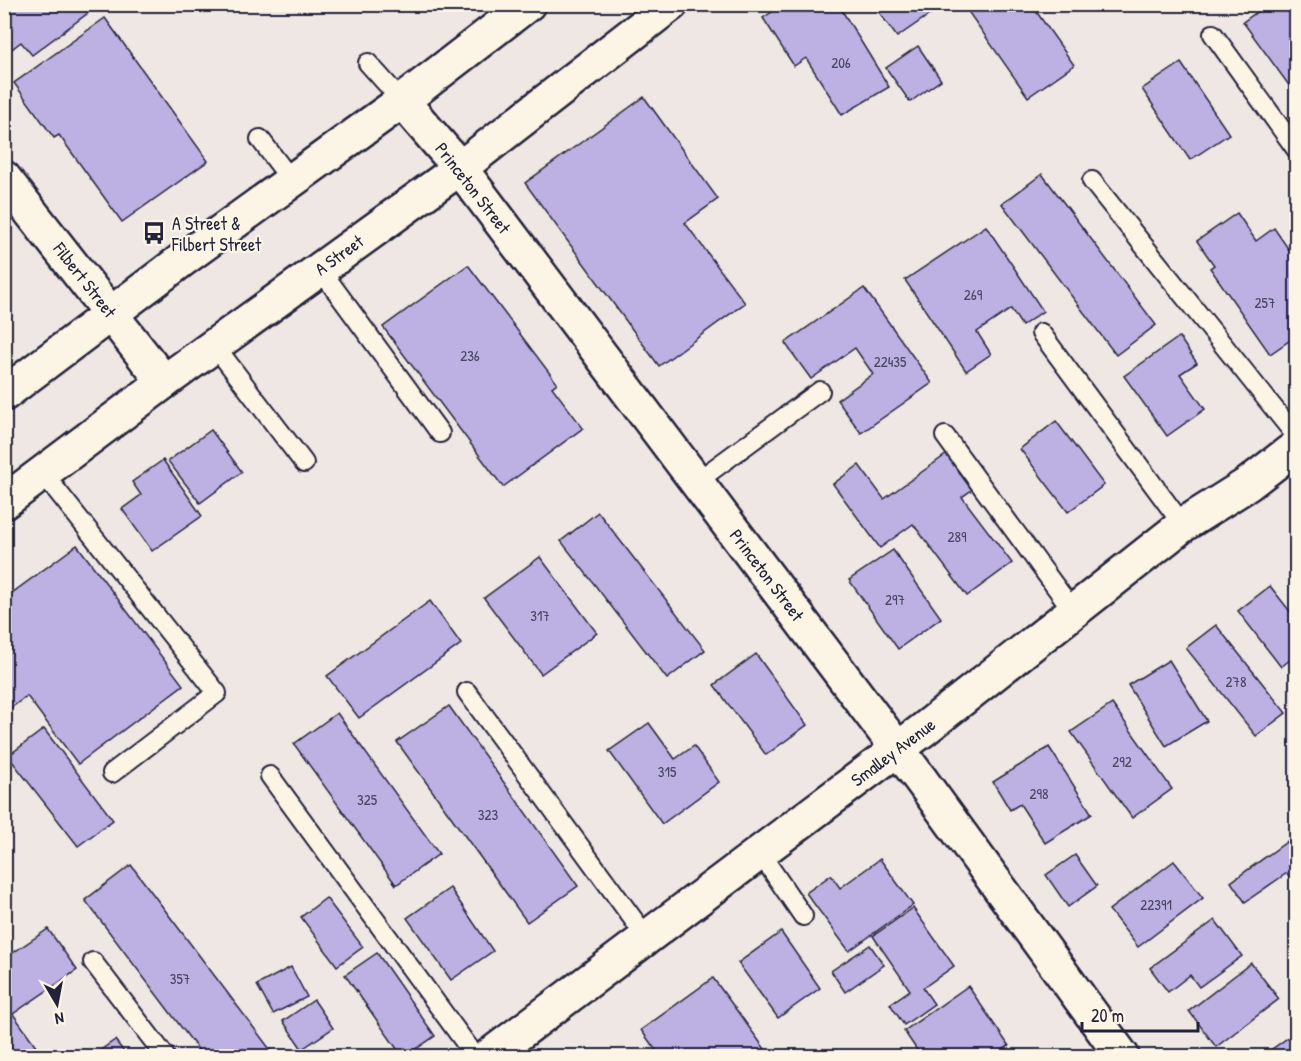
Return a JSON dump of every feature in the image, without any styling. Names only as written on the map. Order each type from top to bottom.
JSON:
[{"type":"street","points":[[4,394],[291,180],[402,101],[528,4]]},
{"type":"street","name":"A Street","points":[[4,502],[164,382],[460,168],[671,4]]},
{"type":"street","name":"Princeton Street","points":[[402,101],[460,168],[897,749],[1122,1056]]},
{"type":"street","name":"Filbert Street","points":[[4,178],[164,382]]},
{"type":"street","name":"Smalley Avenue","points":[[489,1056],[897,749],[1183,525],[1248,484],[1296,447]]},
{"type":"lane","points":[[1213,34],[1296,149]]},
{"type":"lane","points":[[368,63],[402,101]]},
{"type":"lane","points":[[260,139],[291,180]]},
{"type":"lane","points":[[1092,181],[1296,436]]},
{"type":"lane","points":[[320,269],[440,433]]},
{"type":"lane","points":[[1041,333],[1183,525]]},
{"type":"lane","points":[[215,346],[304,463]]},
{"type":"lane","points":[[696,482],[820,390]]},
{"type":"lane","points":[[945,436],[1074,612]]},
{"type":"lane","points":[[44,473],[217,693],[111,773]]},
{"type":"lane","points":[[468,692],[647,938]]},
{"type":"lane","points":[[270,776],[475,1056]]},
{"type":"lane","points":[[760,853],[803,916]]},
{"type":"lane","points":[[93,962],[165,1056]]},
{"type":"building","points":[[4,4],[81,4],[88,13],[32,55],[21,42],[4,55]]},
{"type":"building","points":[[784,4],[838,4],[889,87],[842,115],[806,58],[794,66],[763,18]]},
{"type":"building","points":[[873,4],[937,4],[939,8],[897,37]]},
{"type":"building","points":[[975,4],[1031,4],[1074,65],[1028,97],[967,10]]},
{"type":"building","points":[[1268,4],[1295,4],[1296,6],[1296,95],[1243,22]]},
{"type":"building","points":[[105,18],[208,161],[122,222],[59,135],[54,138],[14,83]]},
{"type":"building","points":[[918,46],[941,80],[910,102],[886,68]]},
{"type":"building","points":[[1181,63],[1229,134],[1190,160],[1142,89]]},
{"type":"building","points":[[644,97],[718,199],[685,223],[745,303],[659,366],[525,183]]},
{"type":"building","points":[[1042,174],[1156,325],[1116,355],[1002,204]]},
{"type":"building","points":[[1237,213],[1256,241],[1274,228],[1296,260],[1296,336],[1270,354],[1210,268],[1214,265],[1197,241]]},
{"type":"building","points":[[986,226],[1043,311],[1022,326],[1011,309],[977,332],[991,354],[966,371],[905,280]]},
{"type":"building","points":[[468,265],[557,383],[552,387],[583,428],[503,487],[383,327]]},
{"type":"building","points":[[864,288],[932,383],[861,433],[837,400],[873,374],[855,348],[811,379],[785,343]]},
{"type":"building","points":[[1179,337],[1197,363],[1180,374],[1205,409],[1167,436],[1124,376]]},
{"type":"building","points":[[1056,421],[1104,485],[1068,512],[1020,449]]},
{"type":"building","points":[[211,430],[242,472],[200,503],[168,461]]},
{"type":"building","points":[[947,454],[973,489],[962,497],[1012,563],[967,596],[913,524],[880,548],[833,484],[859,465],[884,499]]},
{"type":"building","points":[[163,460],[202,516],[152,551],[122,509],[141,495],[132,482]]},
{"type":"building","points":[[598,512],[705,650],[667,679],[561,541]]},
{"type":"building","points":[[77,545],[183,685],[78,764],[27,696],[4,713],[4,599]]},
{"type":"building","points":[[893,550],[941,618],[898,649],[849,580]]},
{"type":"building","points":[[540,557],[597,633],[541,674],[484,598]]},
{"type":"building","points":[[1270,586],[1296,619],[1296,655],[1281,667],[1238,611]]},
{"type":"building","points":[[430,601],[461,644],[359,718],[327,676]]},
{"type":"building","points":[[1216,625],[1286,713],[1256,736],[1186,648]]},
{"type":"building","points":[[756,654],[807,725],[766,755],[714,685]]},
{"type":"building","points":[[1169,660],[1207,721],[1166,746],[1128,685]]},
{"type":"building","points":[[1112,704],[1172,789],[1132,818],[1071,732]]},
{"type":"building","points":[[449,706],[578,886],[527,922],[397,742]]},
{"type":"building","points":[[337,713],[439,854],[396,885],[294,744]]},
{"type":"building","points":[[649,723],[675,759],[694,746],[719,782],[662,824],[609,751]]},
{"type":"building","points":[[44,729],[113,820],[78,846],[8,756]]},
{"type":"building","points":[[1049,747],[1092,814],[1045,843],[1020,804],[1010,810],[993,782]]},
{"type":"building","points":[[1296,835],[1296,887],[1287,873],[1245,902],[1231,882]]},
{"type":"building","points":[[1075,855],[1097,886],[1068,907],[1046,875]]},
{"type":"building","points":[[880,859],[913,905],[849,951],[806,893],[831,875],[840,888]]},
{"type":"building","points":[[1174,861],[1203,898],[1138,947],[1109,910]]},
{"type":"building","points":[[131,865],[275,1056],[203,1056],[85,900]]},
{"type":"building","points":[[450,888],[493,951],[451,980],[407,918]]},
{"type":"building","points":[[326,898],[363,947],[337,966],[301,917]]},
{"type":"building","points":[[913,908],[954,966],[923,988],[934,1004],[904,1025],[890,1004],[910,990],[873,936]]},
{"type":"building","points":[[1215,920],[1242,956],[1199,987],[1190,975],[1168,992],[1150,968]]},
{"type":"building","points":[[48,929],[77,970],[13,1014],[36,1046],[20,1056],[4,1056],[4,959]]},
{"type":"building","points":[[781,932],[820,988],[778,1018],[738,963]]},
{"type":"building","points":[[870,945],[884,965],[845,992],[831,971]]},
{"type":"building","points":[[377,953],[435,1036],[406,1056],[402,1056],[345,975]]},
{"type":"building","points":[[1251,963],[1279,999],[1216,1047],[1189,1011]]},
{"type":"building","points":[[291,967],[307,997],[273,1014],[257,985]]},
{"type":"building","points":[[713,978],[770,1056],[660,1056],[641,1030]]},
{"type":"building","points":[[968,986],[1009,1046],[993,1056],[921,1056],[904,1031]]},
{"type":"building","points":[[314,1000],[333,1028],[302,1049],[283,1021]]},
{"type":"building","points":[[1296,1032],[1296,1056],[1262,1056]]},
{"type":"building","points":[[115,1040],[127,1056],[92,1056]]},
{"type":"place","name":"A Street & Filbert Street","points":[[154,233]]}]
